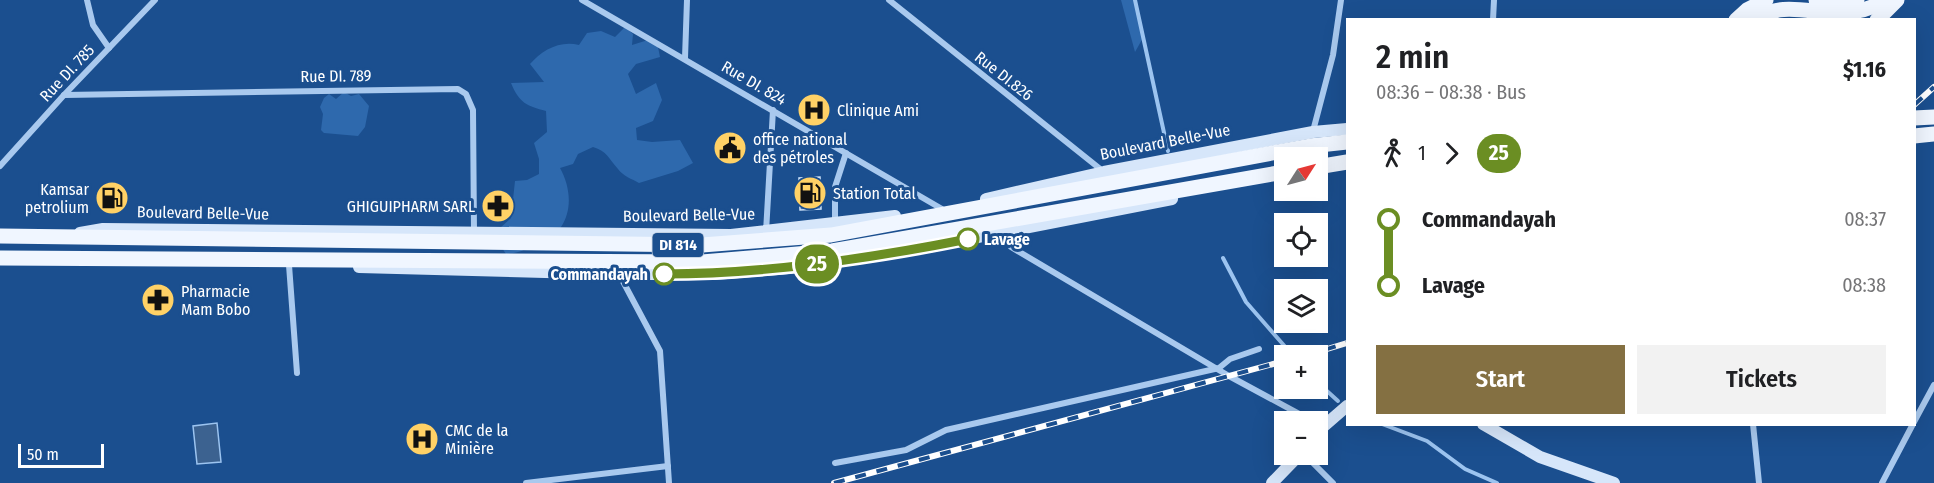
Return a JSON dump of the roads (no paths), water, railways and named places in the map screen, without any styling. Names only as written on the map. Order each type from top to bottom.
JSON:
[{"type":"main road","points":[[1738,18],[1747,10],[1766,0]]},
{"type":"main road","points":[[1816,0],[1841,2],[1857,0]]},
{"type":"main road","points":[[1757,18],[1768,11],[1789,7],[1842,13],[1873,7],[1887,0]]},
{"type":"main road","points":[[1880,18],[1897,0]]},
{"type":"main road","points":[[1916,118],[1934,117]]},
{"type":"main road","points":[[1916,136],[1934,134]]},
{"type":"main road","name":"Boulevard Belle-Vue","points":[[0,236],[702,245],[831,236],[1310,146],[1346,142]]},
{"type":"main road","points":[[1328,165],[1346,162]]},
{"type":"main road","name":"DI 814","points":[[0,258],[702,262],[832,251],[1274,174]]},
{"type":"main road","points":[[39,236],[45,257]]},
{"type":"street","points":[[87,0],[93,25],[109,48]]},
{"type":"street","name":"Rue DI. 785","points":[[0,166],[155,0]]},
{"type":"street","name":"Rue DI. 824","points":[[582,0],[942,209]]},
{"type":"street","points":[[685,58],[687,0]]},
{"type":"street","name":"Rue DI.826","points":[[889,0],[1104,172]]},
{"type":"street","points":[[1313,132],[1333,55],[1341,0]]},
{"type":"street","points":[[1492,18],[1494,0]]},
{"type":"street","name":"Rue DI. 789","points":[[64,95],[458,89],[466,94],[473,110],[474,233]]},
{"type":"street","points":[[766,232],[773,110]]},
{"type":"street","name":"Boulevard Belle-Vue","points":[[58,237],[103,229],[731,235],[835,225],[942,209],[1104,172],[1313,132],[1346,129]]},
{"type":"street","points":[[835,225],[835,187],[846,153]]},
{"type":"street","points":[[1328,171],[1346,169]]},
{"type":"street","points":[[45,257],[126,265],[289,265],[619,274],[716,274],[790,268],[927,247],[1274,179]]},
{"type":"street","points":[[1010,231],[1011,247],[1292,411]]},
{"type":"street","points":[[289,265],[297,373]]},
{"type":"street","points":[[619,274],[660,351],[669,483]]},
{"type":"street","points":[[836,463],[906,450],[946,430],[1218,368],[1230,359],[1260,349]]},
{"type":"street","points":[[1916,418],[1934,385]]},
{"type":"street","points":[[1328,418],[1346,407]]},
{"type":"street","points":[[1486,426],[1540,457],[1614,483]]},
{"type":"street","points":[[1753,426],[1759,483]]},
{"type":"street","points":[[1882,483],[1911,426]]},
{"type":"street","points":[[1272,483],[1289,465]]},
{"type":"street","points":[[1315,465],[1333,483]]},
{"type":"street","points":[[526,483],[668,466]]},
{"type":"waterway","points":[[1135,0],[1168,151]]},
{"type":"waterway","points":[[1223,258],[1246,302],[1284,345]]},
{"type":"waterway","points":[[1328,392],[1338,401]]},
{"type":"waterway","points":[[1387,426],[1427,441],[1465,469],[1497,483]]},
{"type":"railway","points":[[1916,103],[1934,87]]},
{"type":"railway","points":[[1328,349],[1346,343]]},
{"type":"railway","points":[[834,483],[1274,364]]},
{"type":"place","name":"Clinique Ami","points":[[814,110]]},
{"type":"place","name":"office national des pétroles","points":[[730,148]]},
{"type":"place","name":"Station Total","points":[[810,193]]},
{"type":"place","name":"Kamsar petrolium","points":[[112,198]]},
{"type":"place","name":"GHIGUIPHARM SARL","points":[[498,206]]},
{"type":"place","name":"Lavage","points":[[968,239]]},
{"type":"place","name":"Commandayah","points":[[664,274]]},
{"type":"place","name":"Pharmacie Mam Bobo","points":[[158,300]]},
{"type":"place","name":"CMC de la Minière","points":[[422,439]]}]
